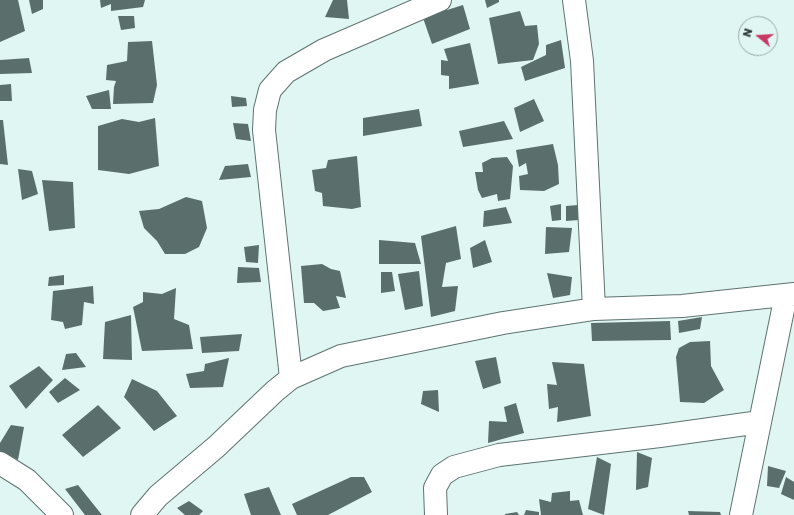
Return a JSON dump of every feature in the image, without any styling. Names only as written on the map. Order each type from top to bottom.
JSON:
[{"type":"street","points":[[291,378],[264,130],[265,110],[270,90],[286,72],[324,50],[440,0]]},
{"type":"street","points":[[574,0],[582,61],[594,309]]},
{"type":"street","points":[[142,515],[158,496],[216,447],[275,391],[291,378],[341,356],[503,323],[594,309],[682,306],[790,295],[760,422],[741,515]]},
{"type":"street","points":[[436,515],[435,488],[442,475],[454,467],[499,455],[660,436],[760,422]]},
{"type":"street","points":[[0,463],[27,480],[62,515]]},
{"type":"building","points":[[0,0],[18,0],[25,31],[0,42]]},
{"type":"building","points":[[29,0],[43,0],[43,9],[32,14]]},
{"type":"building","points":[[100,0],[145,0],[143,7],[111,11],[111,4],[101,8]]},
{"type":"building","points":[[333,0],[347,0],[349,19],[325,17]]},
{"type":"building","points":[[485,0],[499,0],[499,2],[487,8]]},
{"type":"building","points":[[441,5],[447,10],[463,5],[470,29],[432,44],[422,15]]},
{"type":"building","points":[[520,11],[525,26],[537,25],[539,44],[533,60],[498,64],[489,18]]},
{"type":"building","points":[[118,16],[134,16],[135,28],[121,30]]},
{"type":"building","points":[[561,40],[565,68],[525,81],[521,67],[546,55],[546,45]]},
{"type":"building","points":[[152,41],[157,85],[153,103],[113,104],[114,87],[116,81],[106,80],[107,65],[127,61],[128,42]]},
{"type":"building","points":[[470,43],[479,84],[449,89],[449,76],[441,75],[441,60],[448,61],[444,49]]},
{"type":"building","points":[[29,58],[32,73],[0,74],[0,60]]},
{"type":"building","points":[[11,84],[12,101],[0,101],[0,85]]},
{"type":"building","points":[[109,90],[111,109],[92,109],[86,96]]},
{"type":"building","points":[[231,96],[246,98],[247,106],[232,107]]},
{"type":"building","points":[[534,99],[544,121],[520,132],[514,108]]},
{"type":"building","points":[[419,109],[422,126],[363,136],[363,118]]},
{"type":"building","points":[[155,118],[159,166],[129,174],[98,170],[98,126],[122,119],[139,122]]},
{"type":"building","points":[[0,120],[3,120],[8,165],[0,164]]},
{"type":"building","points":[[504,121],[513,139],[463,147],[459,131]]},
{"type":"building","points":[[233,123],[248,124],[251,141],[236,139]]},
{"type":"building","points":[[553,144],[558,165],[559,184],[544,191],[520,190],[519,176],[528,174],[526,163],[519,167],[516,150]]},
{"type":"building","points":[[357,156],[361,207],[352,209],[323,206],[322,193],[315,191],[312,170],[326,168],[328,160]]},
{"type":"building","points":[[507,157],[513,166],[510,199],[498,201],[497,194],[482,198],[478,190],[475,172],[483,172],[482,163],[492,158]]},
{"type":"building","points":[[248,164],[251,177],[219,180],[225,166]]},
{"type":"building","points":[[18,169],[32,171],[38,194],[22,200]]},
{"type":"building","points":[[42,180],[73,182],[75,228],[49,231]]},
{"type":"building","points":[[186,197],[202,201],[207,228],[199,247],[185,254],[165,254],[157,241],[144,228],[139,211],[159,209]]},
{"type":"building","points":[[561,204],[561,220],[552,221],[550,206]]},
{"type":"building","points":[[578,205],[579,220],[566,221],[566,206]]},
{"type":"building","points":[[506,207],[512,223],[483,227],[484,211]]},
{"type":"building","points":[[456,226],[461,259],[446,263],[442,287],[458,286],[455,311],[431,317],[421,236]]},
{"type":"building","points":[[546,227],[572,228],[569,252],[545,254]]},
{"type":"building","points":[[379,240],[415,243],[421,264],[379,264]]},
{"type":"building","points":[[485,240],[492,262],[473,268],[470,248]]},
{"type":"building","points":[[259,245],[258,263],[246,262],[244,247]]},
{"type":"building","points":[[322,264],[331,269],[340,271],[346,298],[336,296],[340,308],[323,311],[314,303],[304,303],[301,266]]},
{"type":"building","points":[[238,267],[259,268],[261,282],[237,283]]},
{"type":"building","points":[[419,271],[423,306],[405,310],[398,274]]},
{"type":"building","points":[[381,272],[392,272],[395,291],[381,293]]},
{"type":"building","points":[[547,273],[572,277],[570,295],[553,298]]},
{"type":"building","points":[[64,275],[64,285],[48,286],[49,277]]},
{"type":"building","points":[[93,286],[94,304],[84,302],[82,325],[65,329],[63,322],[51,320],[53,291]]},
{"type":"building","points":[[176,288],[174,319],[189,325],[193,349],[142,351],[133,307],[143,302],[143,292],[162,294]]},
{"type":"building","points":[[131,315],[132,360],[103,359],[105,322]]},
{"type":"building","points":[[702,317],[700,329],[679,333],[678,321]]},
{"type":"building","points":[[670,321],[671,340],[592,341],[591,323]]},
{"type":"building","points":[[242,334],[239,351],[202,353],[200,337]]},
{"type":"building","points":[[710,341],[711,366],[724,390],[704,403],[680,402],[676,357],[679,348],[690,342]]},
{"type":"building","points":[[76,353],[86,367],[62,370],[66,354]]},
{"type":"building","points":[[496,357],[501,383],[483,389],[475,361]]},
{"type":"building","points":[[229,358],[223,387],[190,388],[186,374],[204,371],[205,364]]},
{"type":"building","points":[[552,362],[584,364],[591,416],[557,422],[558,407],[549,409],[547,384],[557,385]]},
{"type":"building","points":[[39,366],[53,380],[26,409],[9,386]]},
{"type":"building","points":[[65,378],[80,390],[58,403],[49,392]]},
{"type":"building","points":[[132,379],[157,391],[177,416],[154,431],[124,397]]},
{"type":"building","points":[[438,390],[439,412],[421,404],[423,391]]},
{"type":"building","points":[[516,403],[524,433],[488,443],[489,421],[507,422],[504,407]]},
{"type":"building","points":[[98,405],[121,428],[83,457],[62,435]]},
{"type":"building","points":[[11,425],[24,427],[18,460],[0,451],[0,443]]},
{"type":"building","points":[[637,452],[652,458],[648,487],[636,490]]},
{"type":"building","points":[[597,457],[611,464],[604,515],[588,509]]},
{"type":"building","points":[[768,466],[786,471],[779,488],[767,486]]},
{"type":"building","points":[[351,477],[364,477],[372,492],[328,515],[297,515],[292,504]]},
{"type":"building","points":[[786,477],[794,482],[794,500],[781,494]]},
{"type":"building","points":[[78,485],[102,515],[85,515],[65,489]]},
{"type":"building","points":[[269,487],[281,515],[251,515],[244,494]]},
{"type":"building","points":[[570,491],[570,501],[579,500],[583,515],[541,515],[539,499],[551,502],[552,493]]},
{"type":"building","points":[[189,501],[203,511],[199,515],[185,515],[177,508]]},
{"type":"building","points":[[526,510],[539,512],[539,515],[524,515]]},
{"type":"building","points":[[688,511],[720,512],[721,515],[689,515]]},
{"type":"building","points":[[517,512],[519,515],[505,515],[505,514]]}]
